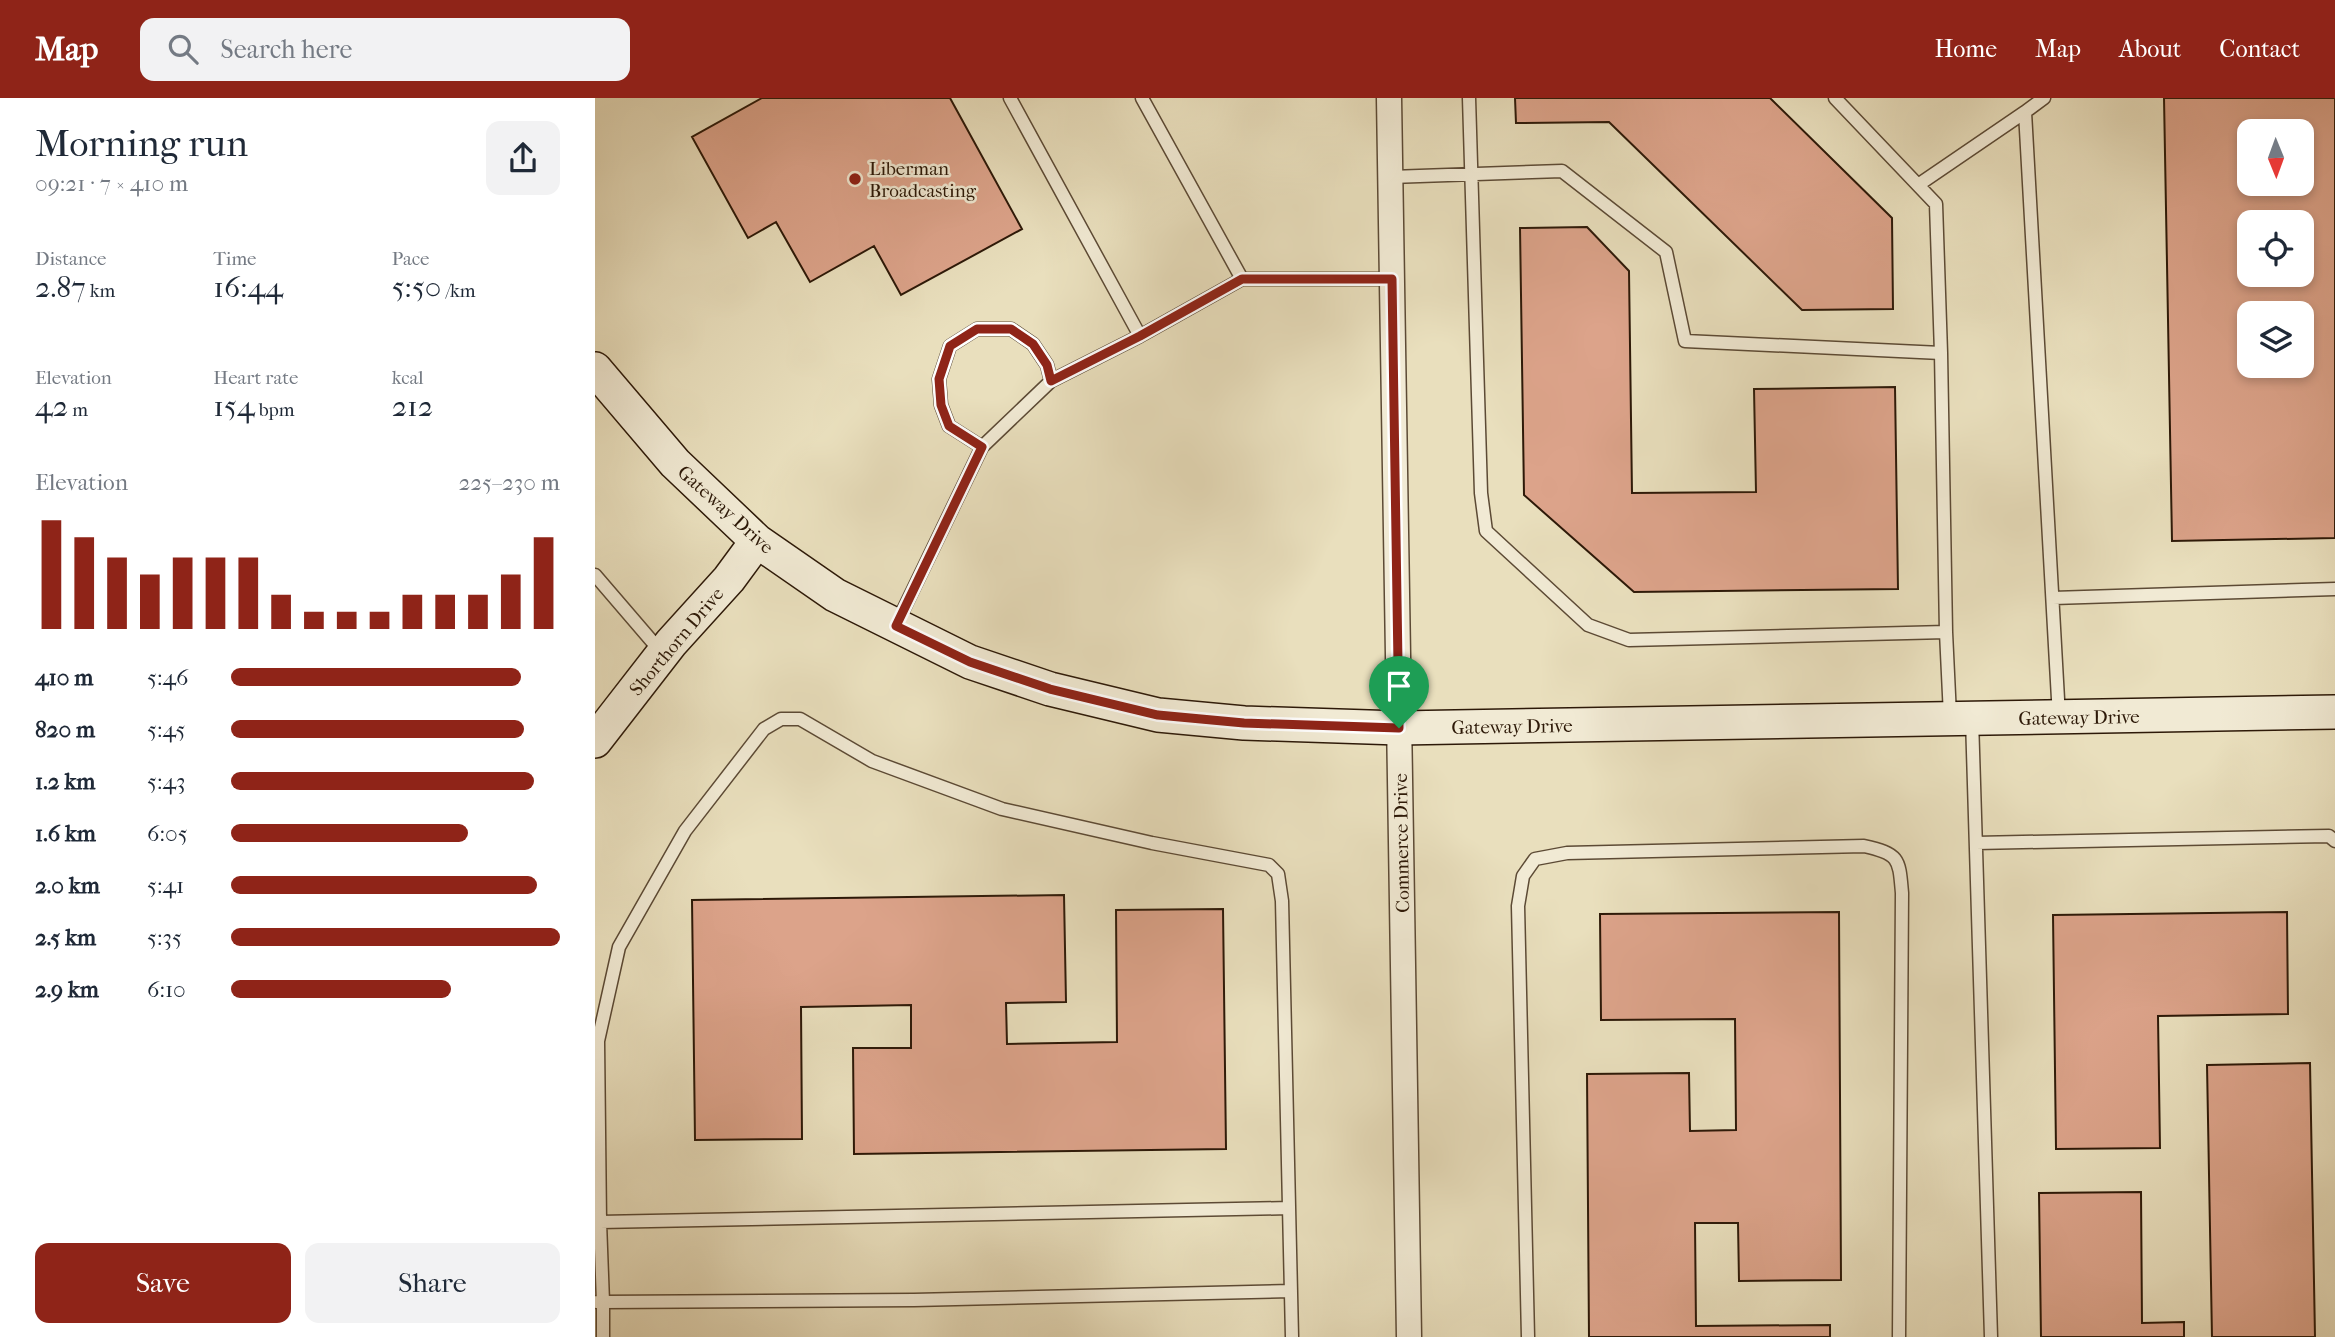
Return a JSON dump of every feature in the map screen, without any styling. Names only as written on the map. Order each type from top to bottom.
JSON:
[{"type":"street","name":"Commerce Drive","points":[[1389,98],[1409,1337]]},
{"type":"street","name":"Gateway Drive","points":[[595,369],[675,463],[757,541],[835,595],[981,666],[1050,689],[1158,715],[1244,723],[1399,728],[2335,712]]},
{"type":"street","name":"Shorthorn Drive","points":[[595,741],[662,653],[729,579],[757,541]]},
{"type":"lane","points":[[1010,98],[1140,336]]},
{"type":"lane","points":[[1142,98],[1242,279]]},
{"type":"lane","points":[[1469,98],[1481,493],[1486,531],[1588,625],[1629,640],[1946,632]]},
{"type":"lane","points":[[1835,98],[1936,204],[1946,632],[1961,719],[1976,843],[1991,1337]]},
{"type":"lane","points":[[1918,185],[2044,98]]},
{"type":"lane","points":[[2025,112],[2059,717]]},
{"type":"lane","points":[[1391,177],[1562,171],[1666,252],[1685,341],[1941,353]]},
{"type":"lane","points":[[896,626],[982,447],[1051,381],[1140,336],[1242,279],[1392,279]]},
{"type":"lane","points":[[982,447],[949,426],[941,405],[939,379],[950,346],[977,329],[1011,329],[1033,344],[1047,365],[1051,381]]},
{"type":"lane","points":[[595,575],[662,653]]},
{"type":"lane","points":[[2053,598],[2335,589]]},
{"type":"lane","points":[[603,1337],[599,1302],[598,1041],[619,947],[685,831],[764,729],[781,719],[800,719],[872,761],[1002,809],[1152,843],[1269,865],[1278,874],[1282,901],[1292,1337]]},
{"type":"lane","points":[[1976,843],[2329,836],[2335,841]]},
{"type":"lane","points":[[1528,1337],[1518,906],[1523,876],[1535,859],[1567,853],[1864,846],[1885,851],[1899,864],[1902,893],[1899,1337]]},
{"type":"lane","points":[[600,1222],[1289,1208]]},
{"type":"lane","points":[[599,1302],[914,1300],[1291,1291]]},
{"type":"building","name":"Liberman Broadcasting","points":[[762,98],[950,98],[1022,229],[901,295],[874,246],[810,282],[776,222],[748,238],[692,137]]},
{"type":"building","points":[[1515,98],[1770,98],[1892,218],[1893,309],[1802,310],[1609,122],[1516,123]]},
{"type":"building","points":[[2164,98],[2335,98],[2335,538],[2172,541]]},
{"type":"building","points":[[1587,227],[1629,271],[1632,493],[1756,492],[1754,389],[1895,387],[1898,589],[1634,592],[1524,495],[1520,228]]},
{"type":"building","points":[[1064,895],[1066,1002],[1006,1003],[1007,1044],[1117,1042],[1116,910],[1223,909],[1226,1149],[854,1154],[853,1048],[911,1048],[911,1005],[801,1007],[802,1139],[695,1140],[692,900]]},
{"type":"building","points":[[1839,912],[1841,1280],[1739,1281],[1738,1223],[1695,1223],[1696,1326],[1830,1325],[1830,1337],[1589,1337],[1587,1074],[1689,1073],[1690,1131],[1736,1130],[1735,1019],[1601,1020],[1600,914]]},
{"type":"building","points":[[2287,912],[2288,1014],[2158,1016],[2160,1148],[2056,1149],[2053,915]]},
{"type":"building","points":[[2310,1063],[2315,1337],[2212,1337],[2207,1065]]},
{"type":"building","points":[[2141,1192],[2142,1323],[2184,1322],[2184,1337],[2041,1337],[2039,1193]]},
{"type":"place","name":"Liberman Broadcasting","points":[[855,179]]},
{"type":"route","points":[[1242,279],[1392,279],[1399,728],[1244,723],[1158,715],[1050,689],[970,662],[896,626],[982,447],[949,426],[941,405],[939,379],[950,346],[977,329],[1011,329],[1033,344],[1047,365],[1051,381],[1140,336],[1242,279]]}]
